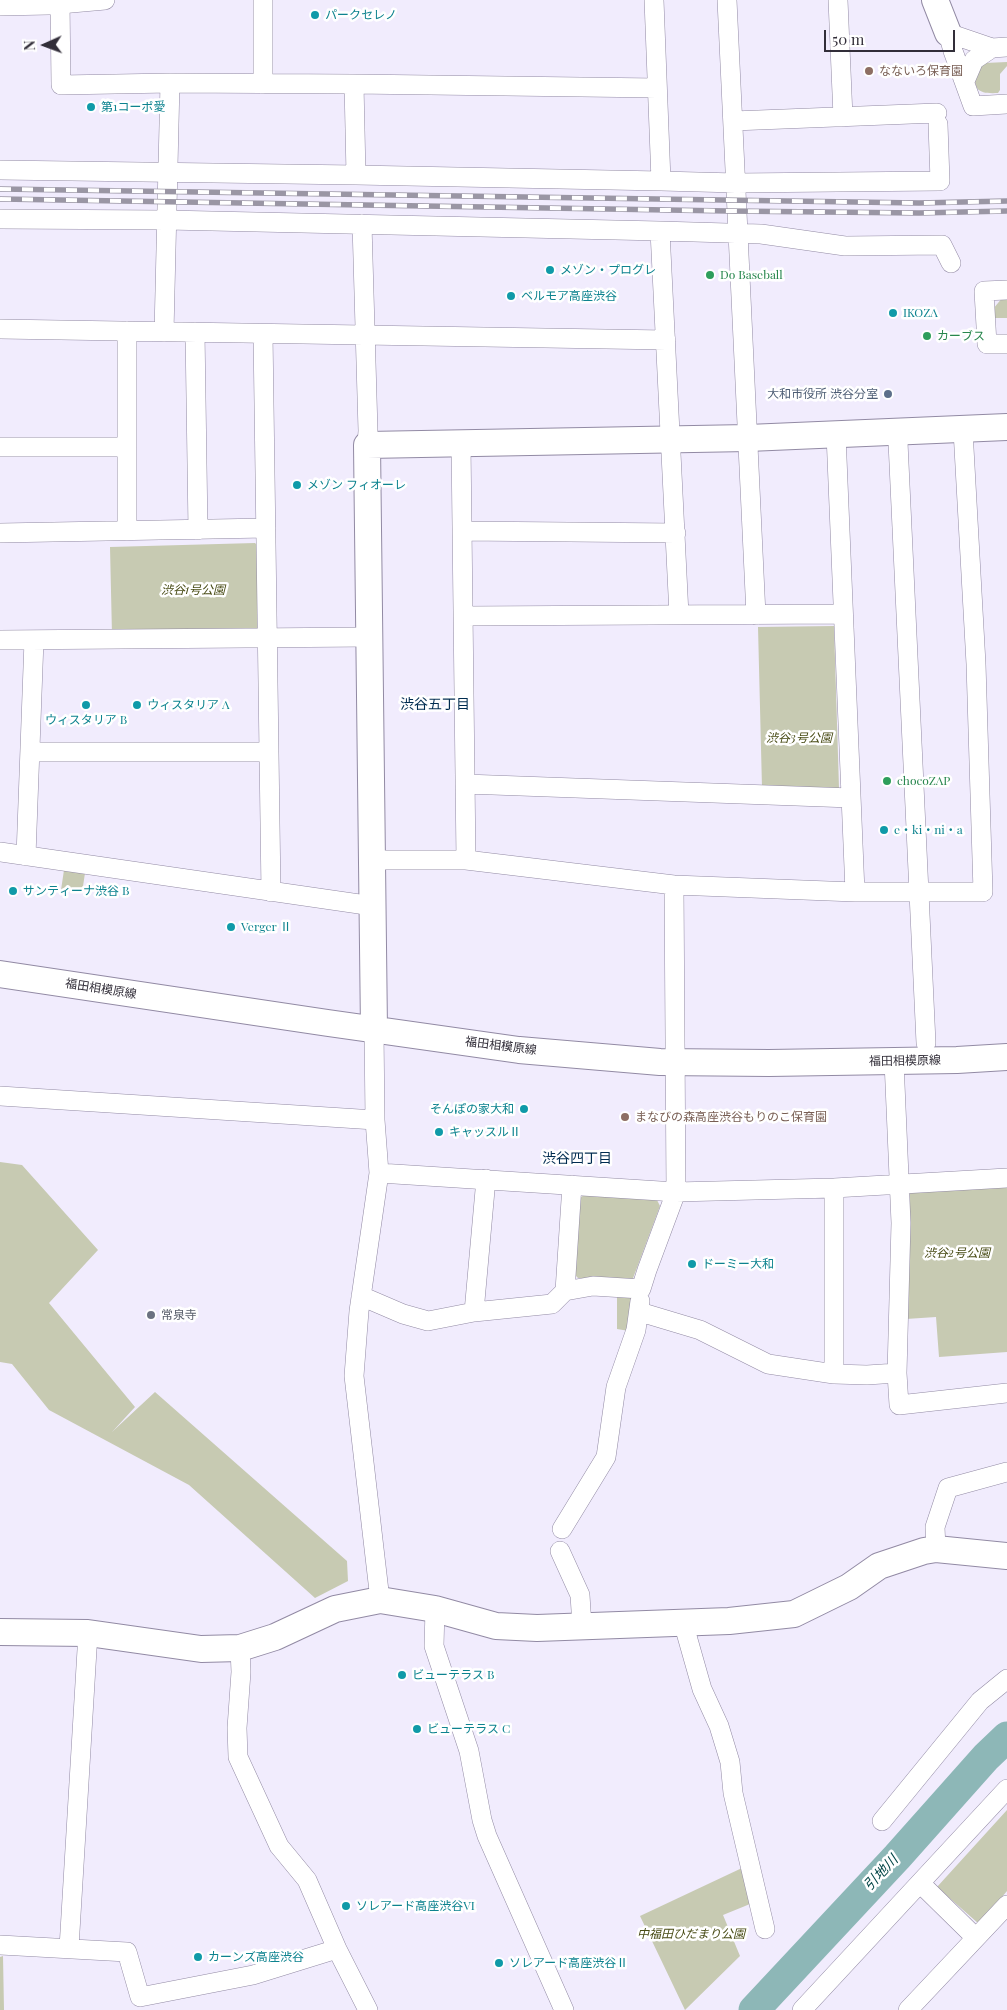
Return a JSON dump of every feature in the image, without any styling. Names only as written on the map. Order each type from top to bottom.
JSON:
[{"type":"street","points":[[0,6],[105,0]]},
{"type":"street","points":[[263,0],[263,84]]},
{"type":"street","points":[[654,0],[661,181]]},
{"type":"street","points":[[727,0],[756,615]]},
{"type":"street","points":[[838,0],[843,116]]},
{"type":"street","points":[[935,0],[974,106],[1007,104]]},
{"type":"street","points":[[60,2],[61,85],[170,83],[657,88]]},
{"type":"street","points":[[948,33],[1000,48]]},
{"type":"street","points":[[965,82],[974,60],[1000,48]]},
{"type":"street","points":[[164,332],[170,83]]},
{"type":"street","points":[[354,84],[356,175]]},
{"type":"street","points":[[0,170],[736,183],[940,181],[937,119],[843,116],[733,121]]},
{"type":"street","points":[[0,219],[167,220],[761,234],[845,246],[942,245],[951,264]]},
{"type":"street","points":[[362,224],[368,431],[373,906],[372,980],[375,1120],[379,1173],[361,1296],[354,1376],[380,1600]]},
{"type":"street","points":[[660,231],[672,440],[679,615]]},
{"type":"street","points":[[1007,290],[984,291],[987,344],[1007,344]]},
{"type":"street","points":[[0,329],[666,340]]},
{"type":"street","points":[[127,331],[127,531]]},
{"type":"street","points":[[195,332],[198,530]]},
{"type":"street","points":[[263,334],[271,892]]},
{"type":"street","points":[[367,445],[748,438],[1007,427]]},
{"type":"street","points":[[372,860],[466,860],[674,885],[855,892],[982,892],[976,664],[963,430]]},
{"type":"street","points":[[836,434],[855,892]]},
{"type":"street","points":[[898,442],[926,1044]]},
{"type":"street","points":[[461,444],[466,860]]},
{"type":"street","points":[[0,447],[127,447]]},
{"type":"street","points":[[0,533],[266,528]]},
{"type":"street","points":[[462,531],[676,533]]},
{"type":"street","points":[[463,616],[843,614]]},
{"type":"street","points":[[0,640],[369,637]]},
{"type":"street","points":[[26,856],[34,640]]},
{"type":"street","points":[[30,752],[269,752]]},
{"type":"street","points":[[465,784],[851,798]]},
{"type":"street","points":[[0,852],[373,906]]},
{"type":"street","points":[[562,1529],[606,1457],[616,1387],[640,1312],[641,1289],[676,1192],[674,885]]},
{"type":"street","name":"福田相模原線","points":[[0,974],[519,1050],[660,1062],[676,1061],[714,1064],[1007,1057]]},
{"type":"street","points":[[894,1061],[901,1223],[897,1373],[899,1405],[1007,1393]]},
{"type":"street","points":[[0,1096],[375,1120]]},
{"type":"street","points":[[379,1173],[676,1192],[834,1188],[1007,1178]]},
{"type":"street","points":[[474,1312],[486,1180]]},
{"type":"street","points":[[565,1291],[572,1185]]},
{"type":"street","points":[[834,1188],[834,1374]]},
{"type":"street","points":[[361,1296],[403,1314],[428,1321],[474,1312],[552,1304],[565,1291],[593,1286],[641,1289]]},
{"type":"street","points":[[640,1312],[700,1330],[768,1364],[834,1374],[867,1375],[897,1373]]},
{"type":"street","points":[[936,1549],[935,1527],[948,1488],[1007,1472]]},
{"type":"street","points":[[0,1632],[88,1633],[200,1649],[240,1648],[275,1637],[335,1610],[380,1600],[435,1609],[496,1626],[537,1628],[729,1621],[794,1614],[849,1587],[878,1566],[936,1549],[1007,1556]]},
{"type":"street","points":[[560,1551],[580,1595],[582,1626]]},
{"type":"street","points":[[435,1609],[434,1646],[469,1751],[482,1820],[487,1836],[564,2010]]},
{"type":"street","points":[[683,1622],[702,1689],[719,1726],[730,1762],[733,1793],[765,1929]]},
{"type":"street","points":[[68,1948],[88,1633]]},
{"type":"street","points":[[240,1648],[241,1672],[237,1728],[238,1757],[279,1846],[307,1880],[337,1949],[368,2010]]},
{"type":"street","points":[[882,1821],[980,1701],[1007,1679]]},
{"type":"street","points":[[802,2010],[1007,1789]]},
{"type":"street","points":[[920,1883],[975,1937]]},
{"type":"street","points":[[908,2010],[1007,1905]]},
{"type":"street","points":[[0,1945],[127,1952],[140,1996],[253,1975],[337,1949]]},
{"type":"green space","points":[[1007,62],[1007,66],[1000,74],[1000,90],[998,93],[982,92],[976,87],[976,71],[985,63]]},
{"type":"green space","points":[[1003,297],[1007,297],[1007,318],[991,318],[993,309]]},
{"type":"green space","name":"渋谷1号公園","points":[[255,543],[260,548],[261,630],[112,635],[110,547]]},
{"type":"green space","name":"渋谷3号公園","points":[[834,626],[839,788],[762,788],[758,627]]},
{"type":"green space","points":[[64,870],[85,873],[82,893],[61,890]]},
{"type":"green space","points":[[0,1162],[22,1165],[98,1250],[49,1303],[135,1407],[112,1432],[155,1392],[347,1561],[348,1581],[315,1598],[189,1485],[49,1410],[12,1364],[0,1362]]},
{"type":"green space","name":"渋谷2号公園","points":[[1007,1183],[1007,1352],[939,1357],[936,1317],[906,1319],[906,1189]]},
{"type":"green space","points":[[586,1193],[656,1198],[660,1206],[632,1281],[578,1278],[574,1274],[578,1200]]},
{"type":"green space","points":[[617,1291],[634,1292],[629,1331],[617,1329]]},
{"type":"green space","points":[[1007,1810],[1007,1891],[979,1924],[937,1887]]},
{"type":"green space","name":"中福田ひだまり公園","points":[[742,1868],[750,1904],[723,1915],[740,1956],[685,2010],[640,1916]]},
{"type":"green space","points":[[3,1956],[4,2010],[0,2010],[0,1957]]},
{"type":"waterway","name":"引地川","points":[[754,2010],[897,1857],[986,1757],[1007,1737]]},
{"type":"railway","points":[[0,189],[919,203],[1007,201]]},
{"type":"railway","points":[[0,199],[728,211],[919,213],[1007,211]]},
{"type":"place","name":"パークセレノ","points":[[315,15]]},
{"type":"place","name":"なないろ保育園","points":[[869,71]]},
{"type":"place","name":"第1コーポ愛","points":[[91,107]]},
{"type":"place","name":"メゾン・プログレ","points":[[550,270]]},
{"type":"place","name":"Do Baseball","points":[[710,275]]},
{"type":"place","name":"ベルモア高座渋谷","points":[[511,296]]},
{"type":"place","name":"IKOZA","points":[[893,313]]},
{"type":"place","name":"カーブス","points":[[927,336]]},
{"type":"place","name":"大和市役所 渋谷分室","points":[[888,394]]},
{"type":"place","name":"メゾン フィオーレ","points":[[297,485]]},
{"type":"place","name":"ウィスタリア B","points":[[86,705]]},
{"type":"place","name":"ウィスタリア A","points":[[137,705]]},
{"type":"place","name":"chocoZAP","points":[[887,781]]},
{"type":"place","name":"e・ki・ni・a","points":[[884,830]]},
{"type":"place","name":"サンティーナ渋谷 B","points":[[13,891]]},
{"type":"place","name":"Verger Ⅱ","points":[[231,927]]},
{"type":"place","name":"そんぽの家大和","points":[[524,1109]]},
{"type":"place","name":"まなびの森高座渋谷もりのこ保育園","points":[[625,1117]]},
{"type":"place","name":"キャッスルⅡ","points":[[439,1132]]},
{"type":"place","name":"ドーミー大和","points":[[692,1264]]},
{"type":"place","name":"常泉寺","points":[[151,1315]]},
{"type":"place","name":"ビューテラス B","points":[[402,1675]]},
{"type":"place","name":"ビューテラス C","points":[[417,1729]]},
{"type":"place","name":"ソレアード高座渋谷VI","points":[[346,1906]]},
{"type":"place","name":"カーンズ高座渋谷","points":[[198,1957]]},
{"type":"place","name":"ソレアード高座渋谷Ⅱ","points":[[499,1963]]},
{"type":"district","name":"渋谷五丁目","points":[[435,705]]},
{"type":"district","name":"渋谷四丁目","points":[[577,1159]]}]
